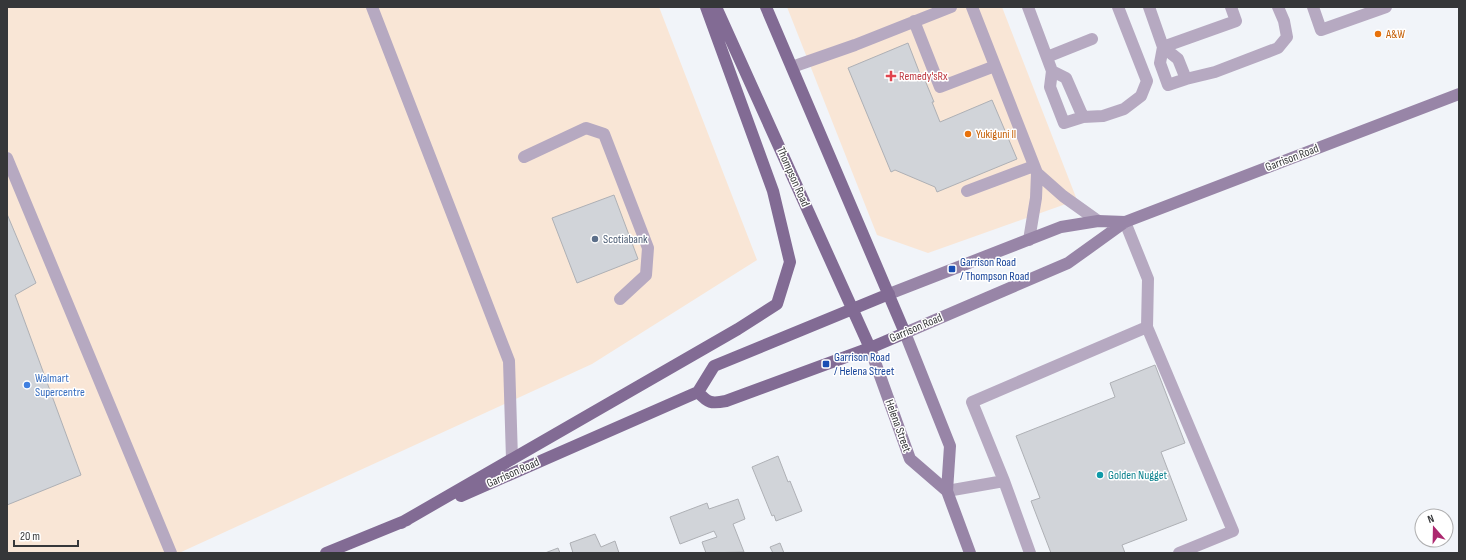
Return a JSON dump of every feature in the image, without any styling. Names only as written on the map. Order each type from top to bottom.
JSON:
[{"type":"main road","points":[[401,522],[738,330],[777,304],[790,262],[773,191],[706,7]]},
{"type":"main road","name":"Thompson Road","points":[[716,7],[870,348]]},
{"type":"main road","points":[[766,7],[905,333]]},
{"type":"main road","name":"Garrison Road","points":[[698,392],[709,402],[716,403],[726,401],[870,348],[1068,263],[1125,222],[1459,94]]},
{"type":"main road","name":"Garrison Road","points":[[326,553],[401,522],[698,392],[714,366],[889,294],[1061,227],[1098,221],[1125,222]]},
{"type":"main road","name":"Helena Street","points":[[905,333],[950,446],[947,491],[970,553]]},
{"type":"main road","name":"Helena Street","points":[[870,348],[910,459],[947,491]]},
{"type":"lane","points":[[372,7],[509,361],[512,459]]},
{"type":"lane","points":[[792,67],[855,45],[951,7]]},
{"type":"lane","points":[[972,7],[1036,169],[1036,198],[1029,240]]},
{"type":"lane","points":[[1032,8],[1052,71],[1050,88],[1064,123],[1083,117],[1103,116],[1124,109],[1141,96],[1147,81],[1118,7]]},
{"type":"lane","points":[[1149,7],[1162,47],[1160,63],[1168,85],[1215,72],[1278,48],[1287,37],[1284,22],[1278,7]]},
{"type":"lane","points":[[1162,47],[1236,21],[1231,7]]},
{"type":"lane","points":[[1313,7],[1321,30],[1386,7]]},
{"type":"lane","points":[[914,22],[940,86],[995,66]]},
{"type":"lane","points":[[1047,57],[1092,39]]},
{"type":"lane","points":[[1162,47],[1178,59],[1186,79]]},
{"type":"lane","points":[[1052,71],[1066,78],[1083,117]]},
{"type":"lane","points":[[524,157],[586,128],[604,134],[648,248],[646,276],[620,299]]},
{"type":"lane","points":[[7,158],[171,553]]},
{"type":"lane","points":[[967,191],[1036,169]]},
{"type":"lane","points":[[1036,169],[1063,196],[1098,221]]},
{"type":"lane","points":[[1125,222],[1148,278],[1147,327],[1233,531],[1179,553]]},
{"type":"lane","points":[[1030,553],[1004,481],[972,402],[1147,327]]},
{"type":"lane","points":[[947,491],[1004,481]]},
{"type":"shaded area","points":[[7,7],[659,7],[757,260],[592,364],[179,553],[7,553]]},
{"type":"shaded area","points":[[787,7],[1002,7],[1077,200],[928,253],[877,235]]},
{"type":"building","points":[[908,43],[920,74],[922,73],[934,102],[932,102],[940,122],[992,100],[1017,159],[937,192],[935,187],[895,170],[891,172],[848,68]]},
{"type":"building","name":"Scotiabank","points":[[614,195],[638,259],[577,283],[552,218]]},
{"type":"building","name":"Walmart Supercentre","points":[[7,214],[36,283],[15,295],[81,475],[7,505]]},
{"type":"building","name":"Golden Nugget","points":[[1155,365],[1185,443],[1161,452],[1187,520],[1122,545],[1125,553],[1051,553],[1031,501],[1040,498],[1016,436],[1115,397],[1110,383]]},
{"type":"building","points":[[778,456],[788,482],[790,481],[802,511],[776,521],[774,515],[772,516],[752,467]]},
{"type":"building","points":[[738,499],[745,519],[733,524],[744,552],[706,553],[702,542],[717,537],[714,531],[680,544],[670,517],[707,503],[709,509]]},
{"type":"building","points":[[595,534],[601,547],[615,541],[619,553],[573,553],[570,543]]},
{"type":"building","points":[[780,543],[784,553],[773,553],[770,547]]},
{"type":"building","points":[[558,548],[560,553],[545,553]]},
{"type":"place","name":"A&W","points":[[1378,34]]},
{"type":"place","name":"Remedy'sRx","points":[[891,76]]},
{"type":"place","name":"Yukiguni II","points":[[968,134]]},
{"type":"place","name":"Scotiabank","points":[[595,239]]},
{"type":"place","name":"Garrison Road / Thompson Road","points":[[952,269]]},
{"type":"place","name":"Garrison Road / Helena Street","points":[[826,364]]},
{"type":"place","name":"Walmart Supercentre","points":[[27,385]]},
{"type":"place","name":"Golden Nugget","points":[[1100,475]]}]
